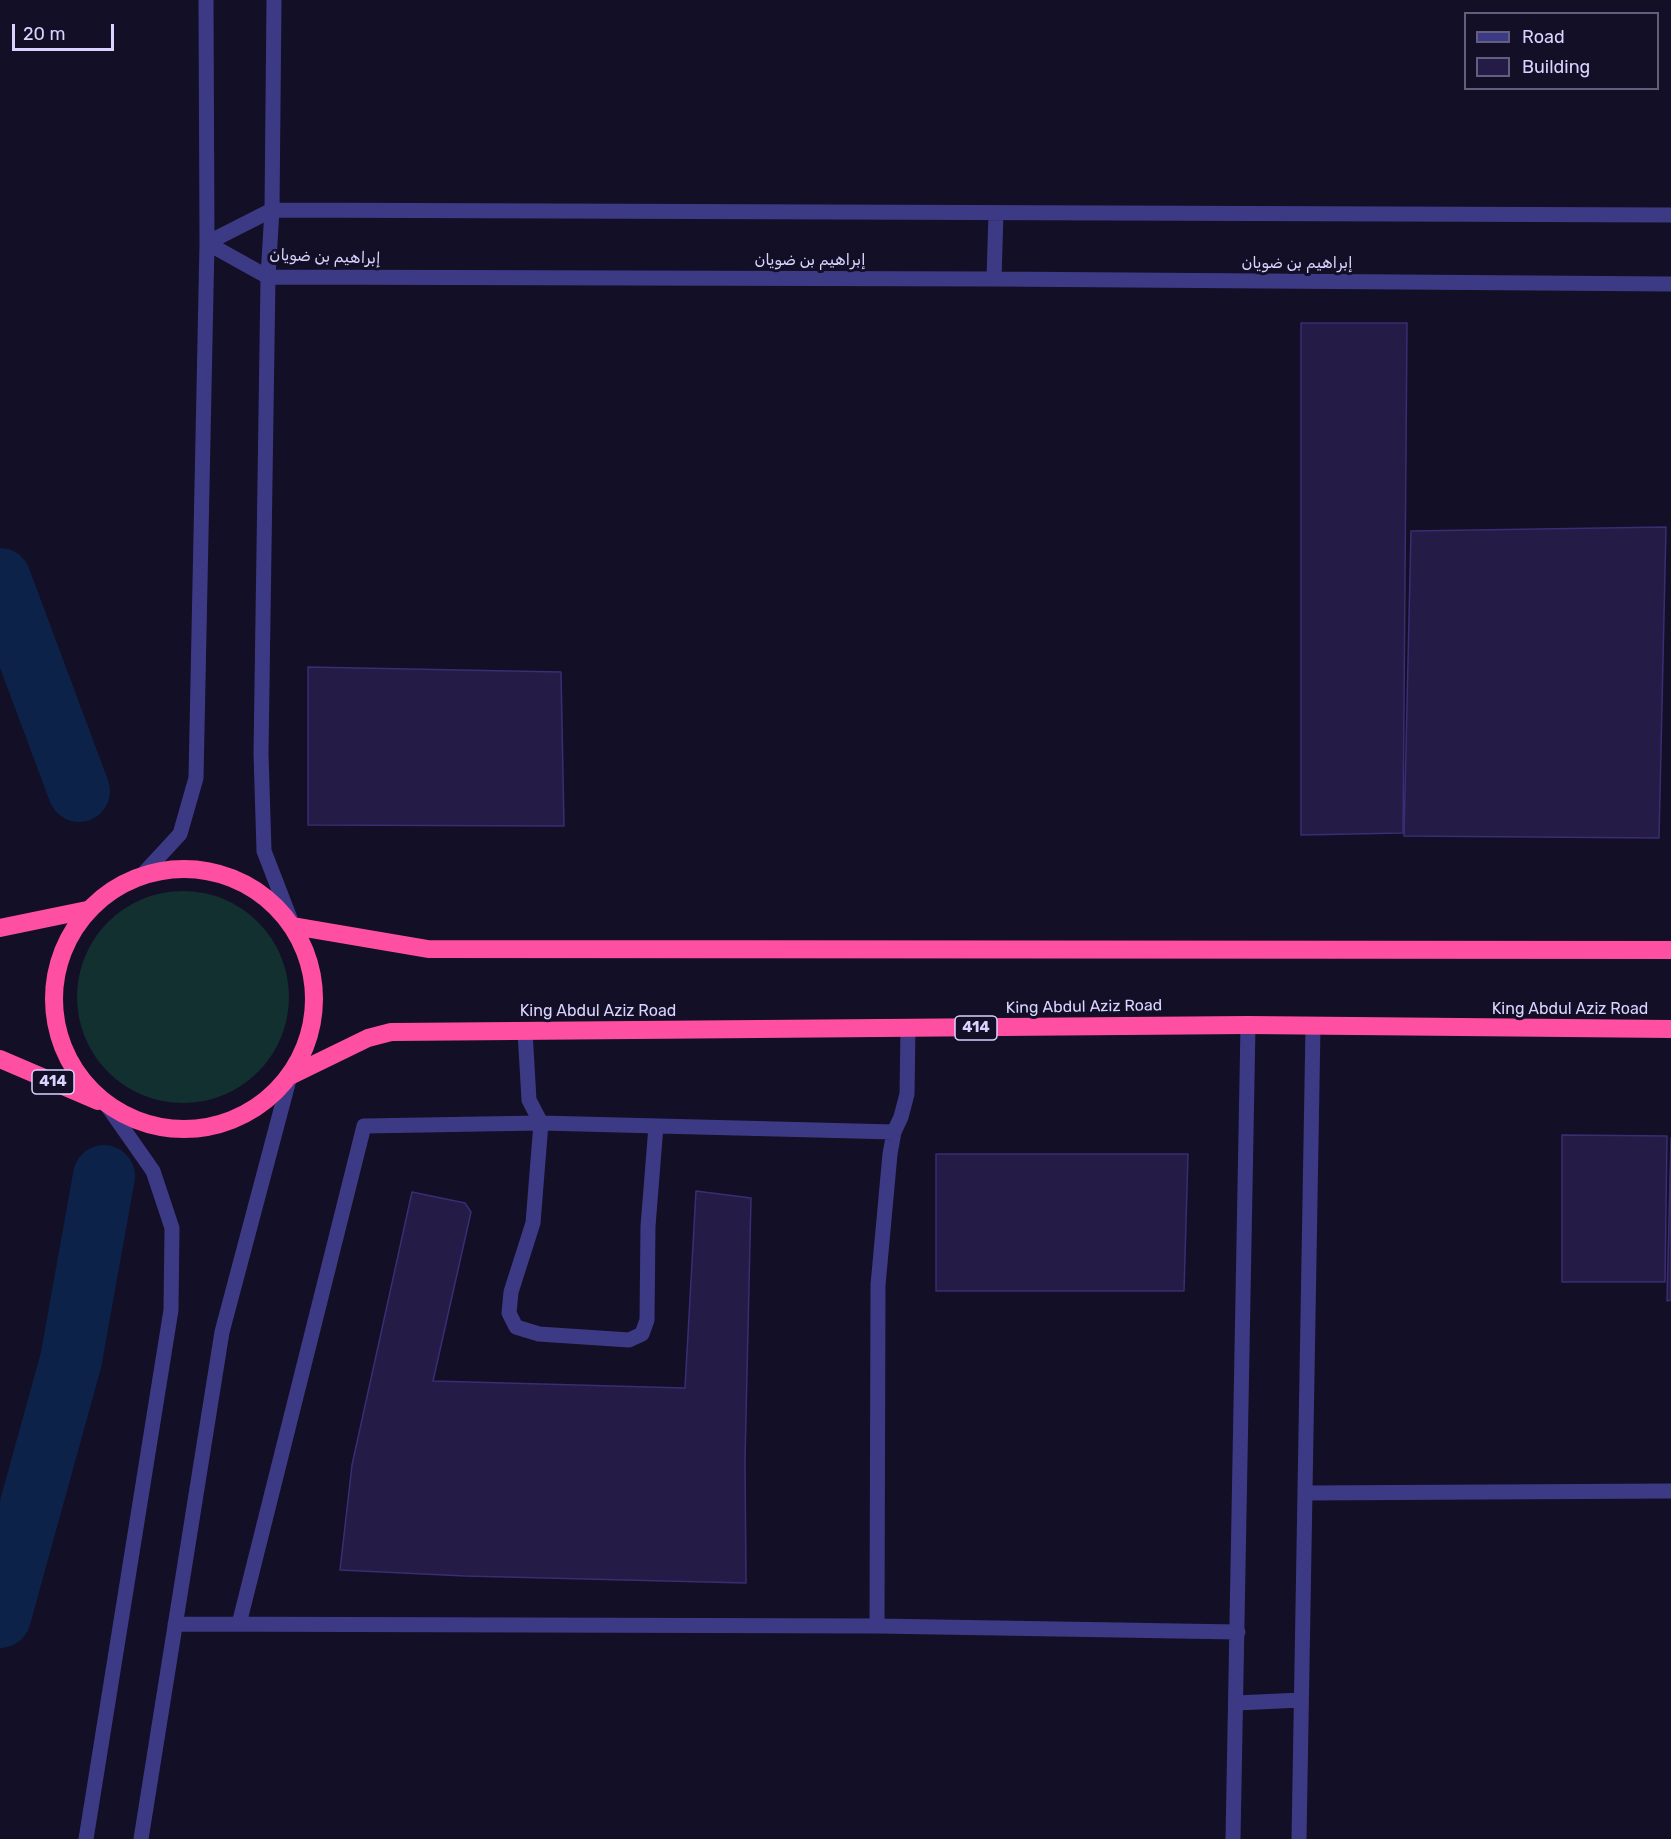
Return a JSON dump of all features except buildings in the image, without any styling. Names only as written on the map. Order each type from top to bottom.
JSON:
[{"type":"highway","points":[[185,867],[227,875],[264,895],[293,926],[310,963],[315,1002],[309,1041],[290,1076],[261,1105],[224,1123],[184,1130],[143,1123],[106,1104],[76,1073],[57,1033],[53,989],[63,947],[87,910],[113,888],[143,874],[185,867]]},
{"type":"highway","points":[[0,928],[87,910]]},
{"type":"highway","points":[[293,926],[428,950],[1671,950]]},
{"type":"highway","name":"King Abdul Aziz Road","points":[[290,1076],[368,1038],[391,1032],[1248,1025],[1671,1029]]},
{"type":"highway","name":"414","points":[[0,1059],[106,1104]]},
{"type":"street","points":[[143,874],[180,834],[196,778],[207,243],[206,0]]},
{"type":"street","points":[[274,0],[261,753],[264,851],[293,926]]},
{"type":"street","points":[[207,243],[272,210],[1671,215]]},
{"type":"street","points":[[994,279],[996,213]]},
{"type":"street","name":"إبراهيم بن ضويان","points":[[207,243],[268,277],[1671,284]]},
{"type":"street","points":[[1233,1839],[1248,1025]]},
{"type":"street","points":[[1299,1839],[1313,1026]]},
{"type":"street","points":[[877,1626],[879,1285],[890,1154],[894,1132],[907,1094],[908,1028]]},
{"type":"street","points":[[525,1031],[528,1100],[541,1123],[533,1223],[511,1292],[509,1313],[516,1327],[538,1334],[629,1340],[642,1334],[647,1320],[648,1226],[656,1126]]},
{"type":"street","points":[[141,1839],[222,1332],[290,1076]]},
{"type":"street","points":[[86,1839],[171,1310],[172,1228],[153,1171],[106,1104]]},
{"type":"street","points":[[239,1624],[364,1126],[541,1123],[894,1132]]},
{"type":"street","points":[[1305,1493],[1671,1491]]},
{"type":"street","points":[[176,1624],[877,1626],[1238,1632]]},
{"type":"street","points":[[1236,1703],[1301,1700]]},
{"type":"green space","points":[[173,891],[193,891],[214,895],[233,903],[258,922],[271,938],[281,956],[287,976],[289,997],[287,1018],[281,1038],[271,1056],[258,1072],[233,1091],[214,1099],[193,1103],[173,1103],[152,1099],[133,1091],[101,1064],[89,1047],[81,1028],[77,1007],[77,987],[81,966],[89,947],[116,915],[133,903],[152,895]]},
{"type":"waterway","points":[[0,579],[79,791]]},
{"type":"waterway","points":[[0,1617],[71,1360],[104,1176]]}]
